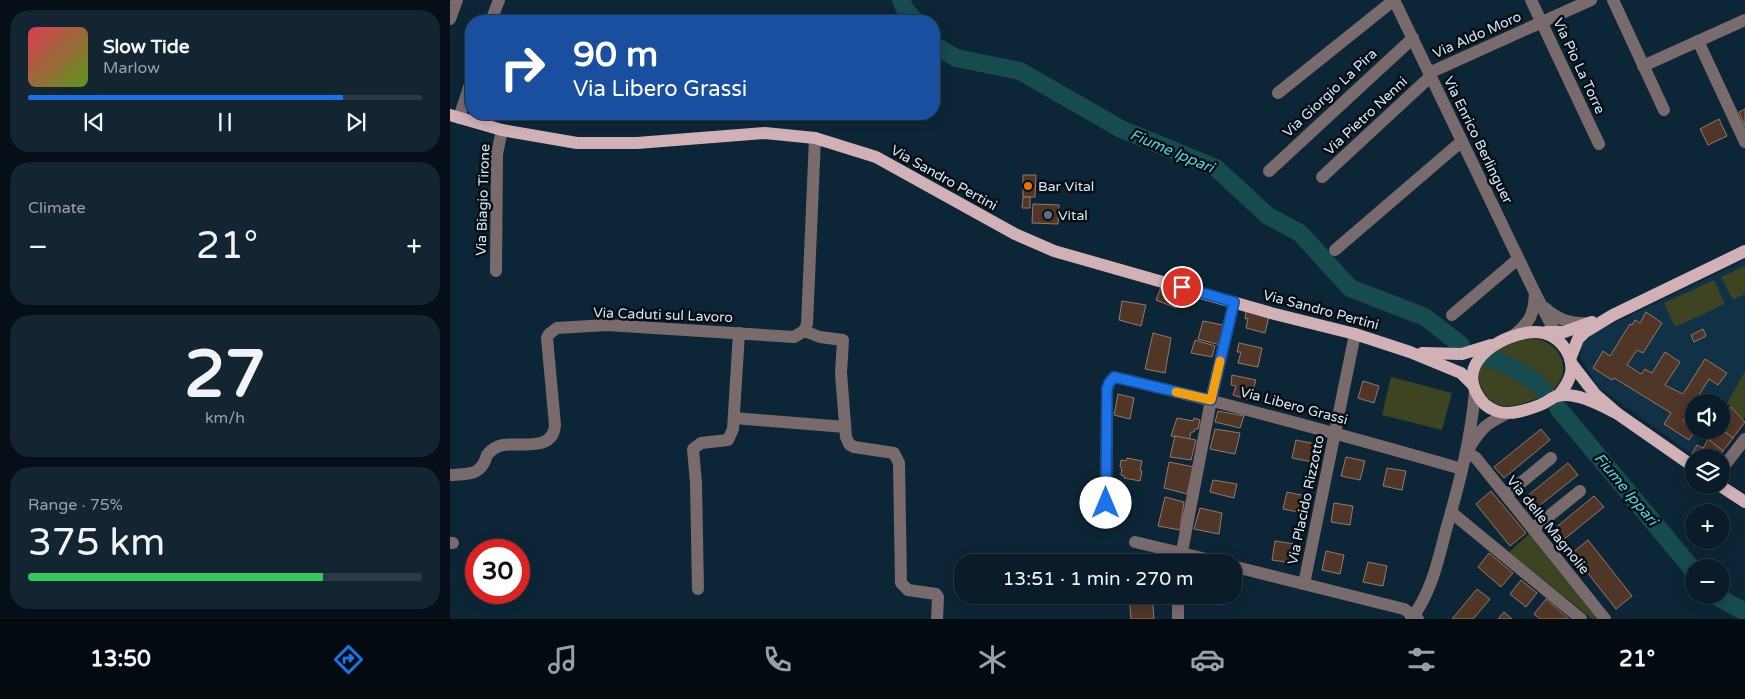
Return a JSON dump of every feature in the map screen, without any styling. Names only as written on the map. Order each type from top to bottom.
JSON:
[{"type":"main road","name":"Via Sandro Pertini","points":[[465,120],[502,130],[577,143],[637,143],[765,133],[814,138],[876,157],[1015,234],[1054,250],[1234,302],[1355,334],[1410,352]]},
{"type":"main road","points":[[1570,361],[1578,339],[1585,332],[1613,315],[1745,251]]},
{"type":"main road","points":[[1558,337],[1591,322],[1613,315]]},
{"type":"main road","points":[[1528,332],[1541,332],[1558,337],[1566,348],[1570,361],[1571,375],[1566,386],[1558,396],[1541,405],[1508,414],[1488,407],[1480,400],[1474,388],[1461,373],[1410,352],[1462,354],[1528,332]]},
{"type":"main road","points":[[1474,388],[1473,369],[1477,360],[1488,349],[1506,340]]},
{"type":"main road","points":[[1570,361],[1595,394],[1618,414],[1685,461]]},
{"type":"main road","points":[[1558,396],[1587,399],[1618,414]]},
{"type":"main road","points":[[1730,492],[1745,502]]},
{"type":"street","points":[[450,19],[457,0]]},
{"type":"street","points":[[493,15],[498,0]]},
{"type":"street","points":[[1278,93],[1394,0]]},
{"type":"street","name":"Via Enrico Berlinguer","points":[[1394,0],[1558,337]]},
{"type":"street","name":"Via Pio La Torre","points":[[1532,0],[1599,144]]},
{"type":"street","name":"Via Aldo Moro","points":[[1430,75],[1591,0]]},
{"type":"street","points":[[1613,0],[1664,110]]},
{"type":"street","points":[[1643,66],[1745,20]]},
{"type":"street","name":"Via Giorgio La Pira","points":[[1268,171],[1412,38]]},
{"type":"street","points":[[1698,41],[1745,142]]},
{"type":"street","name":"Via Pietro Nenni","points":[[1322,177],[1430,75]]},
{"type":"street","points":[[454,117],[465,94]]},
{"type":"street","name":"Via Biagio Tirone","points":[[496,271],[497,154],[502,130]]},
{"type":"street","points":[[814,138],[807,324],[804,331],[820,337],[843,340],[841,373],[846,437],[849,444],[854,447],[887,451],[894,453],[898,458],[900,463],[901,583],[908,590],[936,594],[938,597],[937,619]]},
{"type":"street","points":[[1335,250],[1462,142]]},
{"type":"street","points":[[1452,315],[1518,258]]},
{"type":"street","points":[[1506,340],[1526,326],[1534,308],[1535,292]]},
{"type":"street","points":[[1182,554],[1211,400],[1234,302]]},
{"type":"street","points":[[1541,304],[1559,318],[1570,323],[1591,322]]},
{"type":"street","name":"Via Caduti sul Lavoro","points":[[450,475],[472,474],[480,469],[486,455],[501,445],[543,443],[551,439],[555,433],[555,425],[547,338],[557,328],[608,326],[794,337],[804,331]]},
{"type":"street","points":[[698,589],[696,483],[693,449],[701,443],[728,440],[733,429],[739,333]]},
{"type":"street","name":"Via Placido Rizzotto","points":[[1304,584],[1355,334]]},
{"type":"street","name":"Via Libero Grassi","points":[[1106,522],[1107,389],[1114,377],[1335,432],[1462,469]]},
{"type":"street","points":[[1242,568],[1404,608],[1414,618],[1433,579],[1451,512],[1466,452],[1474,388]]},
{"type":"street","points":[[1466,452],[1487,423],[1508,414]]},
{"type":"street","points":[[734,418],[845,427]]},
{"type":"street","points":[[1730,458],[1745,439]]},
{"type":"street","name":"Via delle Magnolie","points":[[1466,452],[1476,458],[1605,619]]},
{"type":"street","points":[[1506,495],[1552,458]]},
{"type":"street","points":[[1532,529],[1580,491]]},
{"type":"street","points":[[1451,512],[1581,619]]},
{"type":"street","points":[[1135,542],[1170,554]]},
{"type":"street","points":[[1178,604],[1178,619]]},
{"type":"shaded area","points":[[1745,260],[1745,371],[1730,398],[1730,394],[1685,394],[1685,439],[1700,439],[1695,449],[1685,449],[1598,387],[1580,357],[1581,345],[1588,336]]},
{"type":"green space","points":[[1745,266],[1745,294],[1733,300],[1721,277]]},
{"type":"green space","points":[[1714,280],[1725,304],[1675,327],[1664,303]]},
{"type":"green space","points":[[1530,338],[1549,344],[1560,356],[1563,372],[1560,381],[1550,392],[1525,403],[1507,406],[1493,402],[1487,397],[1480,383],[1480,368],[1483,361],[1498,349]]},
{"type":"green space","points":[[1745,371],[1745,417],[1743,419],[1730,406],[1730,398]]},
{"type":"green space","points":[[1391,377],[1452,393],[1442,430],[1382,415]]},
{"type":"green space","points":[[1529,534],[1597,619],[1592,619],[1509,552]]},
{"type":"building","points":[[1745,109],[1745,126],[1739,112]]},
{"type":"building","points":[[1719,119],[1727,136],[1708,145],[1700,129]]},
{"type":"building","points":[[1023,175],[1036,175],[1035,197],[1023,197]]},
{"type":"building","points":[[1023,197],[1030,197],[1030,208],[1022,208]]},
{"type":"building","points":[[1033,204],[1059,205],[1058,224],[1032,223]]},
{"type":"building","points":[[1161,287],[1180,291],[1176,308],[1156,300]]},
{"type":"building","points":[[1122,301],[1146,305],[1141,326],[1119,320]]},
{"type":"building","points":[[1246,311],[1269,316],[1265,333],[1246,328],[1248,318],[1245,319]]},
{"type":"building","points":[[1646,312],[1662,323],[1643,353],[1637,350],[1627,365],[1641,374],[1645,369],[1652,373],[1665,352],[1680,362],[1665,385],[1683,394],[1705,359],[1727,373],[1718,385],[1709,379],[1700,394],[1685,394],[1685,418],[1683,421],[1685,422],[1685,437],[1664,424],[1671,413],[1614,378],[1612,380],[1593,368],[1603,351],[1610,356],[1630,324],[1632,325],[1635,320],[1640,323]]},
{"type":"building","points":[[1203,321],[1228,326],[1224,346],[1198,339]]},
{"type":"building","points":[[1703,329],[1706,336],[1694,342],[1691,335]]},
{"type":"building","points":[[1153,333],[1171,338],[1165,373],[1145,369]]},
{"type":"building","points":[[1195,340],[1215,346],[1212,357],[1191,353]]},
{"type":"building","points":[[1239,343],[1262,348],[1258,367],[1238,363],[1241,352],[1237,352]]},
{"type":"building","points":[[1232,375],[1256,380],[1250,400],[1233,395],[1236,386],[1231,385]]},
{"type":"building","points":[[1363,381],[1379,386],[1374,403],[1358,398]]},
{"type":"building","points":[[1118,394],[1134,398],[1130,419],[1114,415]]},
{"type":"building","points":[[1731,407],[1745,422],[1733,438],[1730,436]]},
{"type":"building","points":[[1218,411],[1244,416],[1240,428],[1215,422]]},
{"type":"building","points":[[1177,418],[1193,421],[1194,418],[1200,420],[1198,429],[1191,432],[1189,440],[1171,436]]},
{"type":"building","points":[[1215,429],[1240,433],[1235,454],[1210,449]]},
{"type":"building","points":[[1541,429],[1550,440],[1504,478],[1494,467]]},
{"type":"building","points":[[1175,436],[1196,440],[1191,460],[1170,457]]},
{"type":"building","points":[[1730,436],[1733,438],[1725,449],[1720,449],[1710,441],[1711,439],[1730,439]]},
{"type":"building","points":[[1708,439],[1720,449],[1703,449]]},
{"type":"building","points":[[1296,440],[1316,444],[1312,462],[1292,458]]},
{"type":"building","points":[[1697,445],[1703,448],[1702,449],[1695,449]]},
{"type":"building","points":[[1346,457],[1365,461],[1360,480],[1341,476]]},
{"type":"building","points":[[1127,458],[1142,461],[1140,481],[1124,478],[1121,475],[1121,460],[1126,461]]},
{"type":"building","points":[[1169,462],[1194,467],[1187,494],[1164,488]]},
{"type":"building","points":[[1568,463],[1578,475],[1530,513],[1521,501]]},
{"type":"building","points":[[1387,468],[1406,471],[1402,490],[1383,486]]},
{"type":"building","points":[[1213,480],[1237,484],[1234,498],[1210,492]]},
{"type":"building","points":[[1491,491],[1526,533],[1510,546],[1476,504]]},
{"type":"building","points":[[1287,492],[1306,496],[1303,513],[1283,509]]},
{"type":"building","points":[[1594,496],[1604,507],[1557,545],[1548,534]]},
{"type":"building","points":[[1165,497],[1184,502],[1180,530],[1158,526]]},
{"type":"building","points":[[1334,503],[1353,506],[1350,525],[1331,522]]},
{"type":"building","points":[[1200,508],[1222,513],[1219,534],[1194,529]]},
{"type":"building","points":[[1588,540],[1632,596],[1616,609],[1572,553]]},
{"type":"building","points":[[1275,541],[1295,544],[1292,563],[1272,560]]},
{"type":"building","points":[[1326,551],[1344,555],[1340,574],[1322,570]]},
{"type":"building","points":[[1489,553],[1513,573],[1501,587],[1478,567]]},
{"type":"building","points":[[1368,562],[1387,566],[1383,586],[1363,582]]},
{"type":"building","points":[[1521,580],[1537,593],[1526,607],[1510,594]]},
{"type":"building","points":[[1477,589],[1490,599],[1473,619],[1452,619]]},
{"type":"building","points":[[1546,599],[1569,619],[1540,619],[1534,614]]},
{"type":"building","points":[[1130,604],[1153,604],[1154,619],[1131,619]]},
{"type":"building","points":[[1504,612],[1512,619],[1498,619]]},
{"type":"waterway","name":"Fiume Ippari","points":[[901,0],[910,15]]},
{"type":"waterway","name":"Fiume Ippari","points":[[940,49],[956,58],[1020,71],[1121,129],[1216,168],[1268,216],[1300,233],[1350,288],[1425,317],[1461,345]]},
{"type":"waterway","name":"Fiume Ippari","points":[[1487,357],[1527,376],[1547,394]]},
{"type":"waterway","name":"Fiume Ippari","points":[[1558,408],[1685,560]]},
{"type":"waterway","name":"Fiume Ippari","points":[[1730,604],[1745,612]]},
{"type":"slow traffic","points":[[1176,392],[1211,400],[1220,361]]},
{"type":"place","name":"Bar Vital","points":[[1028,186]]},
{"type":"place","name":"Vital","points":[[1048,215]]},
{"type":"route","points":[[1106,503],[1107,389],[1114,377],[1211,400],[1234,302],[1182,287]]}]
